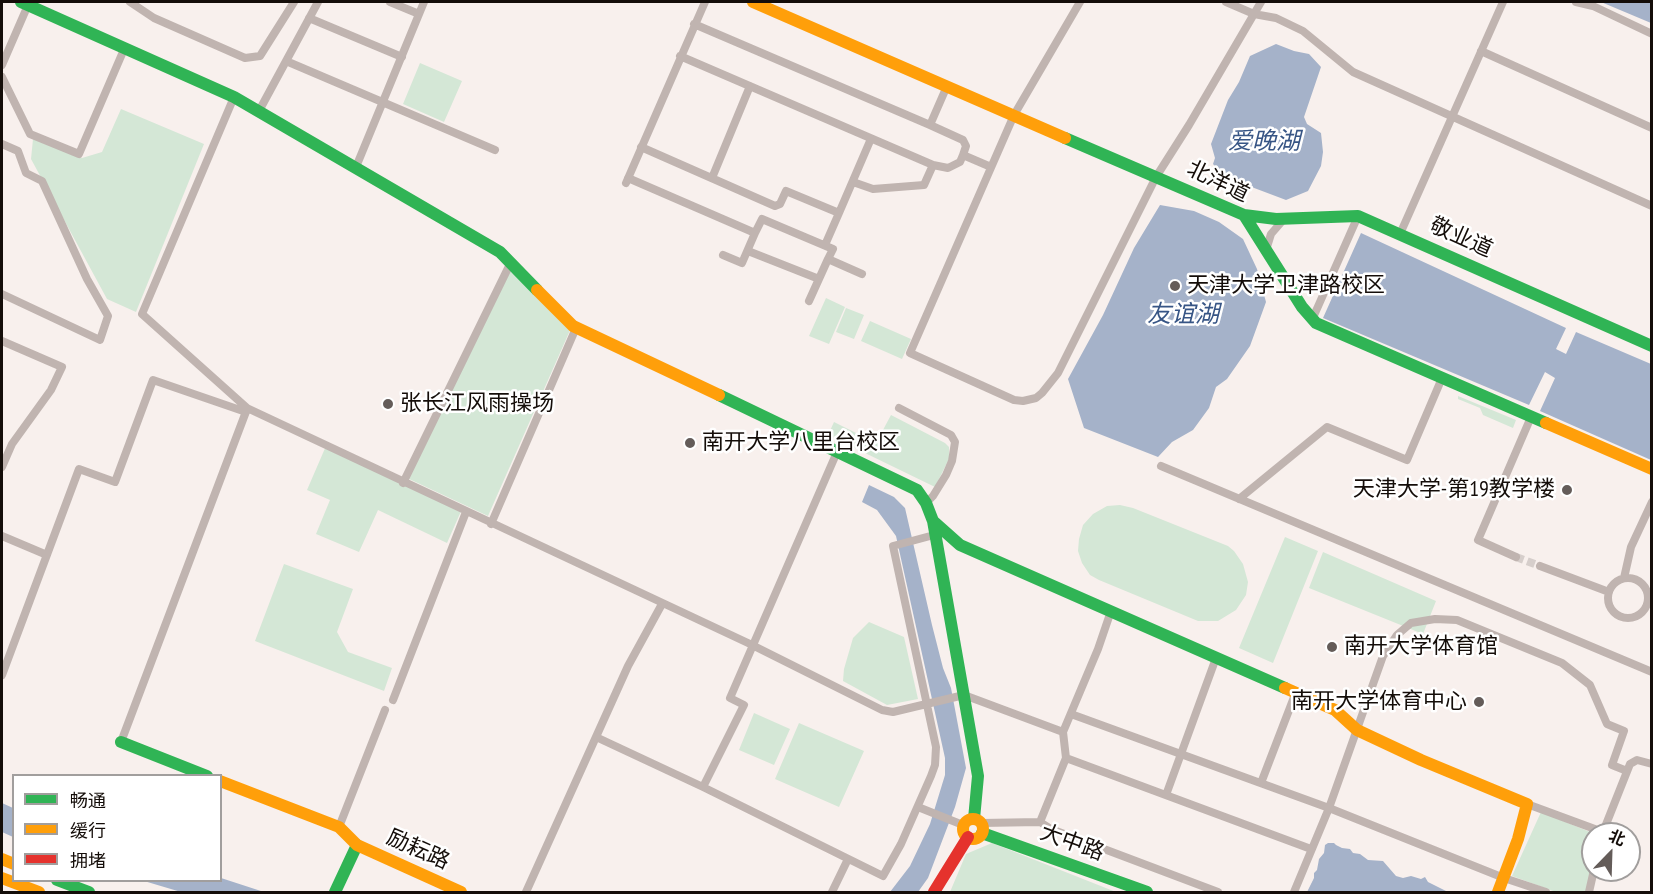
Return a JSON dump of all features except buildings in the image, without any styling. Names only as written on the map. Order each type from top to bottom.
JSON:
[{"type":"main road","name":"北洋道","points":[[753,2],[1244,215],[1312,320]]},
{"type":"main road","points":[[25,3],[234,97],[356,167],[500,252],[576,328],[916,490],[926,503],[933,521],[978,776],[971,824],[975,838],[968,837],[934,892]]},
{"type":"main road","name":"敬业道","points":[[1244,215],[1284,218],[1358,216],[1652,346]]},
{"type":"main road","points":[[1312,320],[1652,469]]},
{"type":"main road","points":[[933,521],[960,545],[1296,692],[1335,710],[1357,730],[1421,760],[1527,804],[1518,839],[1498,892]]},
{"type":"main road","points":[[121,742],[202,774]]},
{"type":"main road","points":[[222,782],[339,827],[357,845],[335,892]]},
{"type":"main road","name":"大中路","points":[[971,824],[1148,892]]},
{"type":"main road","name":"励耘路","points":[[357,845],[461,892]]},
{"type":"main road","points":[[13,882],[39,892]]},
{"type":"main road","points":[[62,882],[89,892]]},
{"type":"street","points":[[130,2],[153,18],[244,58],[260,56],[294,2]]},
{"type":"street","points":[[259,111],[318,2]]},
{"type":"street","points":[[390,2],[419,14]]},
{"type":"street","points":[[356,167],[424,2]]},
{"type":"street","points":[[705,2],[627,181],[755,233]]},
{"type":"street","points":[[1080,2],[1014,115],[910,352],[1014,400],[1023,401],[1036,398],[1058,373],[1156,177],[1190,125],[1261,2]]},
{"type":"street","points":[[1226,2],[1254,14],[1275,18],[1303,32],[1353,72],[1652,206]]},
{"type":"street","points":[[1400,234],[1503,2]]},
{"type":"street","points":[[1576,2],[1593,6],[1652,34]]},
{"type":"street","points":[[2,65],[25,3]]},
{"type":"street","points":[[309,18],[402,57]]},
{"type":"street","points":[[680,56],[933,165],[948,168],[960,162],[966,146],[963,140],[694,24]]},
{"type":"street","points":[[2,77],[30,134],[79,154],[124,47]]},
{"type":"street","points":[[1481,51],[1652,128]]},
{"type":"street","points":[[286,61],[495,150]]},
{"type":"street","points":[[712,178],[750,86]]},
{"type":"street","points":[[930,125],[947,86]]},
{"type":"street","points":[[234,97],[142,314],[247,410]]},
{"type":"street","points":[[825,246],[870,141]]},
{"type":"street","points":[[2,144],[18,151],[26,173],[42,181],[87,279],[108,316],[100,340],[2,294]]},
{"type":"street","points":[[641,147],[775,206],[780,204],[786,190],[839,213]]},
{"type":"street","points":[[963,155],[991,167]]},
{"type":"street","points":[[853,182],[873,189],[924,185],[933,165]]},
{"type":"street","points":[[723,255],[742,263],[768,203]]},
{"type":"street","points":[[1312,320],[1358,216]]},
{"type":"street","points":[[1266,250],[1276,225],[1284,218]]},
{"type":"street","points":[[762,219],[832,249],[809,301]]},
{"type":"street","points":[[748,251],[819,279]]},
{"type":"street","points":[[828,260],[862,274]]},
{"type":"street","points":[[403,483],[511,261]]},
{"type":"street","points":[[491,524],[576,328]]},
{"type":"street","points":[[2,341],[62,367],[51,390],[12,444],[2,467]]},
{"type":"street","points":[[1239,499],[1327,427],[1407,460],[1442,378]]},
{"type":"street","points":[[2,675],[79,469],[115,482],[153,380],[247,410],[753,646],[882,710],[893,712],[964,695],[1063,732]]},
{"type":"street","points":[[899,408],[951,435],[955,442],[952,461],[946,475],[926,503]]},
{"type":"street","points":[[121,742],[247,410]]},
{"type":"street","points":[[1516,557],[1478,540],[1531,417]]},
{"type":"street","points":[[704,787],[744,705],[730,699],[837,452]]},
{"type":"street","points":[[1161,466],[1652,672]]},
{"type":"street","points":[[1624,578],[1631,547],[1652,502]]},
{"type":"street","points":[[393,700],[466,512]]},
{"type":"street","points":[[596,737],[704,787],[883,876],[918,807],[935,765],[936,747],[893,546],[934,535]]},
{"type":"street","points":[[2,536],[47,555]]},
{"type":"street","points":[[1540,566],[1609,592]]},
{"type":"street","points":[[1624,578],[1636,579],[1645,587],[1649,606],[1635,617],[1622,617],[1612,610],[1609,604],[1609,592],[1612,585],[1624,578]]},
{"type":"street","points":[[526,892],[628,666],[662,604]]},
{"type":"street","points":[[1040,822],[1066,758],[1063,732],[1098,649],[1111,611]]},
{"type":"street","points":[[1294,892],[1329,808],[1383,656],[1397,635],[1411,623],[1435,619],[1457,620],[1562,663],[1590,685],[1607,724],[1624,731],[1612,765],[1627,771]]},
{"type":"street","points":[[1166,795],[1216,658]]},
{"type":"street","points":[[1261,783],[1296,692]]},
{"type":"street","points":[[339,827],[385,710]]},
{"type":"street","points":[[1071,714],[1329,808],[1504,878],[1546,892]]},
{"type":"street","points":[[1066,758],[1311,849]]},
{"type":"street","points":[[1607,822],[1632,762],[1637,760],[1652,764]]},
{"type":"street","points":[[1527,804],[1581,825]]},
{"type":"street","points":[[918,807],[971,824],[1040,822],[1051,829],[1218,892]]},
{"type":"street","points":[[832,892],[848,859]]},
{"type":"green space","points":[[420,63],[462,81],[444,122],[403,104]]},
{"type":"green space","points":[[121,109],[204,144],[136,312],[107,299],[31,159],[33,139],[82,158],[102,152]]},
{"type":"green space","points":[[511,268],[571,328],[488,516],[407,478]]},
{"type":"green space","points":[[826,298],[845,307],[829,344],[809,336]]},
{"type":"green space","points":[[846,308],[864,315],[854,339],[836,332]]},
{"type":"green space","points":[[870,321],[911,339],[902,359],[861,341]]},
{"type":"green space","points":[[1458,396],[1516,420],[1513,428],[1483,415],[1480,408],[1458,399]]},
{"type":"green space","points":[[891,415],[949,447],[949,459],[935,487],[828,435],[834,422],[876,443]]},
{"type":"green space","points":[[326,446],[462,509],[447,543],[378,510],[359,552],[316,534],[330,500],[307,490]]},
{"type":"green space","points":[[1120,505],[1133,508],[1228,546],[1234,551],[1243,564],[1248,582],[1246,595],[1236,610],[1218,621],[1198,621],[1090,575],[1078,551],[1083,525],[1093,514],[1107,506]]},
{"type":"green space","points":[[1285,537],[1318,551],[1273,663],[1239,648]]},
{"type":"green space","points":[[1323,552],[1436,601],[1423,634],[1309,588]]},
{"type":"green space","points":[[284,564],[353,589],[337,632],[348,652],[392,668],[384,691],[255,641]]},
{"type":"green space","points":[[869,622],[904,637],[918,699],[887,705],[843,681],[853,638]]},
{"type":"green space","points":[[754,713],[790,729],[774,765],[739,750]]},
{"type":"green space","points":[[799,723],[864,751],[839,807],[775,779]]},
{"type":"green space","points":[[1541,812],[1581,828],[1581,882],[1588,882],[1586,892],[1556,892],[1512,876]]},
{"type":"green space","points":[[992,843],[1116,892],[950,892],[966,854]]},
{"type":"water","points":[[1601,2],[1651,2],[1651,23]]},
{"type":"water","name":"爱晚湖","points":[[1276,44],[1309,54],[1321,67],[1304,117],[1307,124],[1321,133],[1323,152],[1321,166],[1308,191],[1286,200],[1225,177],[1213,164],[1215,158],[1211,144],[1228,100],[1250,56]]},
{"type":"water","name":"友谊湖","points":[[1160,205],[1194,211],[1219,222],[1243,239],[1257,269],[1266,302],[1250,346],[1227,379],[1216,387],[1209,408],[1193,430],[1172,442],[1158,457],[1084,428],[1068,379],[1103,315],[1134,248]]},
{"type":"water","points":[[1361,233],[1566,328],[1556,349],[1566,354],[1576,332],[1651,364],[1651,460],[1540,411],[1555,378],[1545,372],[1529,405],[1323,318]]},
{"type":"water","points":[[869,485],[894,497],[905,508],[932,625],[943,668],[951,688],[966,768],[955,807],[928,878],[918,892],[890,892],[910,866],[930,824],[945,775],[945,758],[896,536],[877,510],[862,502]]},
{"type":"water","points":[[2,803],[12,808],[12,837],[2,832]]},
{"type":"water","points":[[1328,843],[1350,849],[1353,853],[1360,854],[1368,860],[1383,861],[1396,876],[1421,879],[1425,877],[1428,882],[1448,892],[1307,892],[1317,870],[1319,859],[1324,853],[1325,845]]},
{"type":"water","points":[[222,878],[264,892],[181,892],[147,882],[222,882]]},
{"type":"tunnel","points":[[1516,557],[1540,566]]},
{"type":"traffic: fast","points":[[21,2],[234,97],[500,252],[537,290]]},
{"type":"traffic: fast","points":[[1065,138],[1244,215],[1302,307],[1316,323],[1546,423]]},
{"type":"traffic: fast","points":[[1244,215],[1276,219],[1358,216],[1652,346]]},
{"type":"traffic: fast","points":[[719,395],[917,490],[926,503],[933,521],[978,776],[974,819]]},
{"type":"traffic: fast","points":[[933,521],[960,545],[1285,688]]},
{"type":"traffic: fast","points":[[121,742],[202,774]]},
{"type":"traffic: fast","points":[[982,833],[1147,892]]},
{"type":"traffic: fast","points":[[335,892],[357,845]]},
{"type":"traffic: fast","points":[[62,882],[89,892]]},
{"type":"traffic: slow","points":[[753,2],[1065,138]]},
{"type":"traffic: slow","points":[[537,290],[573,326],[719,395]]},
{"type":"traffic: slow","points":[[1546,423],[1652,469]]},
{"type":"traffic: slow","points":[[1285,688],[1335,710],[1357,730],[1421,760],[1527,804],[1518,839],[1498,892]]},
{"type":"traffic: slow","points":[[222,782],[339,827],[357,845],[461,892]]},
{"type":"traffic: slow","points":[[973,819],[980,822],[983,829],[980,836],[973,839],[966,836],[963,829],[966,822],[973,819]]},
{"type":"traffic: slow","points":[[2,859],[12,863]]},
{"type":"traffic: slow","points":[[2,878],[12,882]]},
{"type":"traffic: slow","points":[[13,882],[39,892]]},
{"type":"traffic: jam","points":[[934,892],[968,837]]},
{"type":"place","name":"天津大学卫津路校区","points":[[1175,286]]},
{"type":"place","name":"张长江风雨操场","points":[[388,404]]},
{"type":"place","name":"南开大学八里台校区","points":[[690,443]]},
{"type":"place","name":"天津大学-第19教学楼","points":[[1567,490]]},
{"type":"place","name":"南开大学体育馆","points":[[1332,647]]},
{"type":"place","name":"南开大学体育中心","points":[[1479,702]]}]
